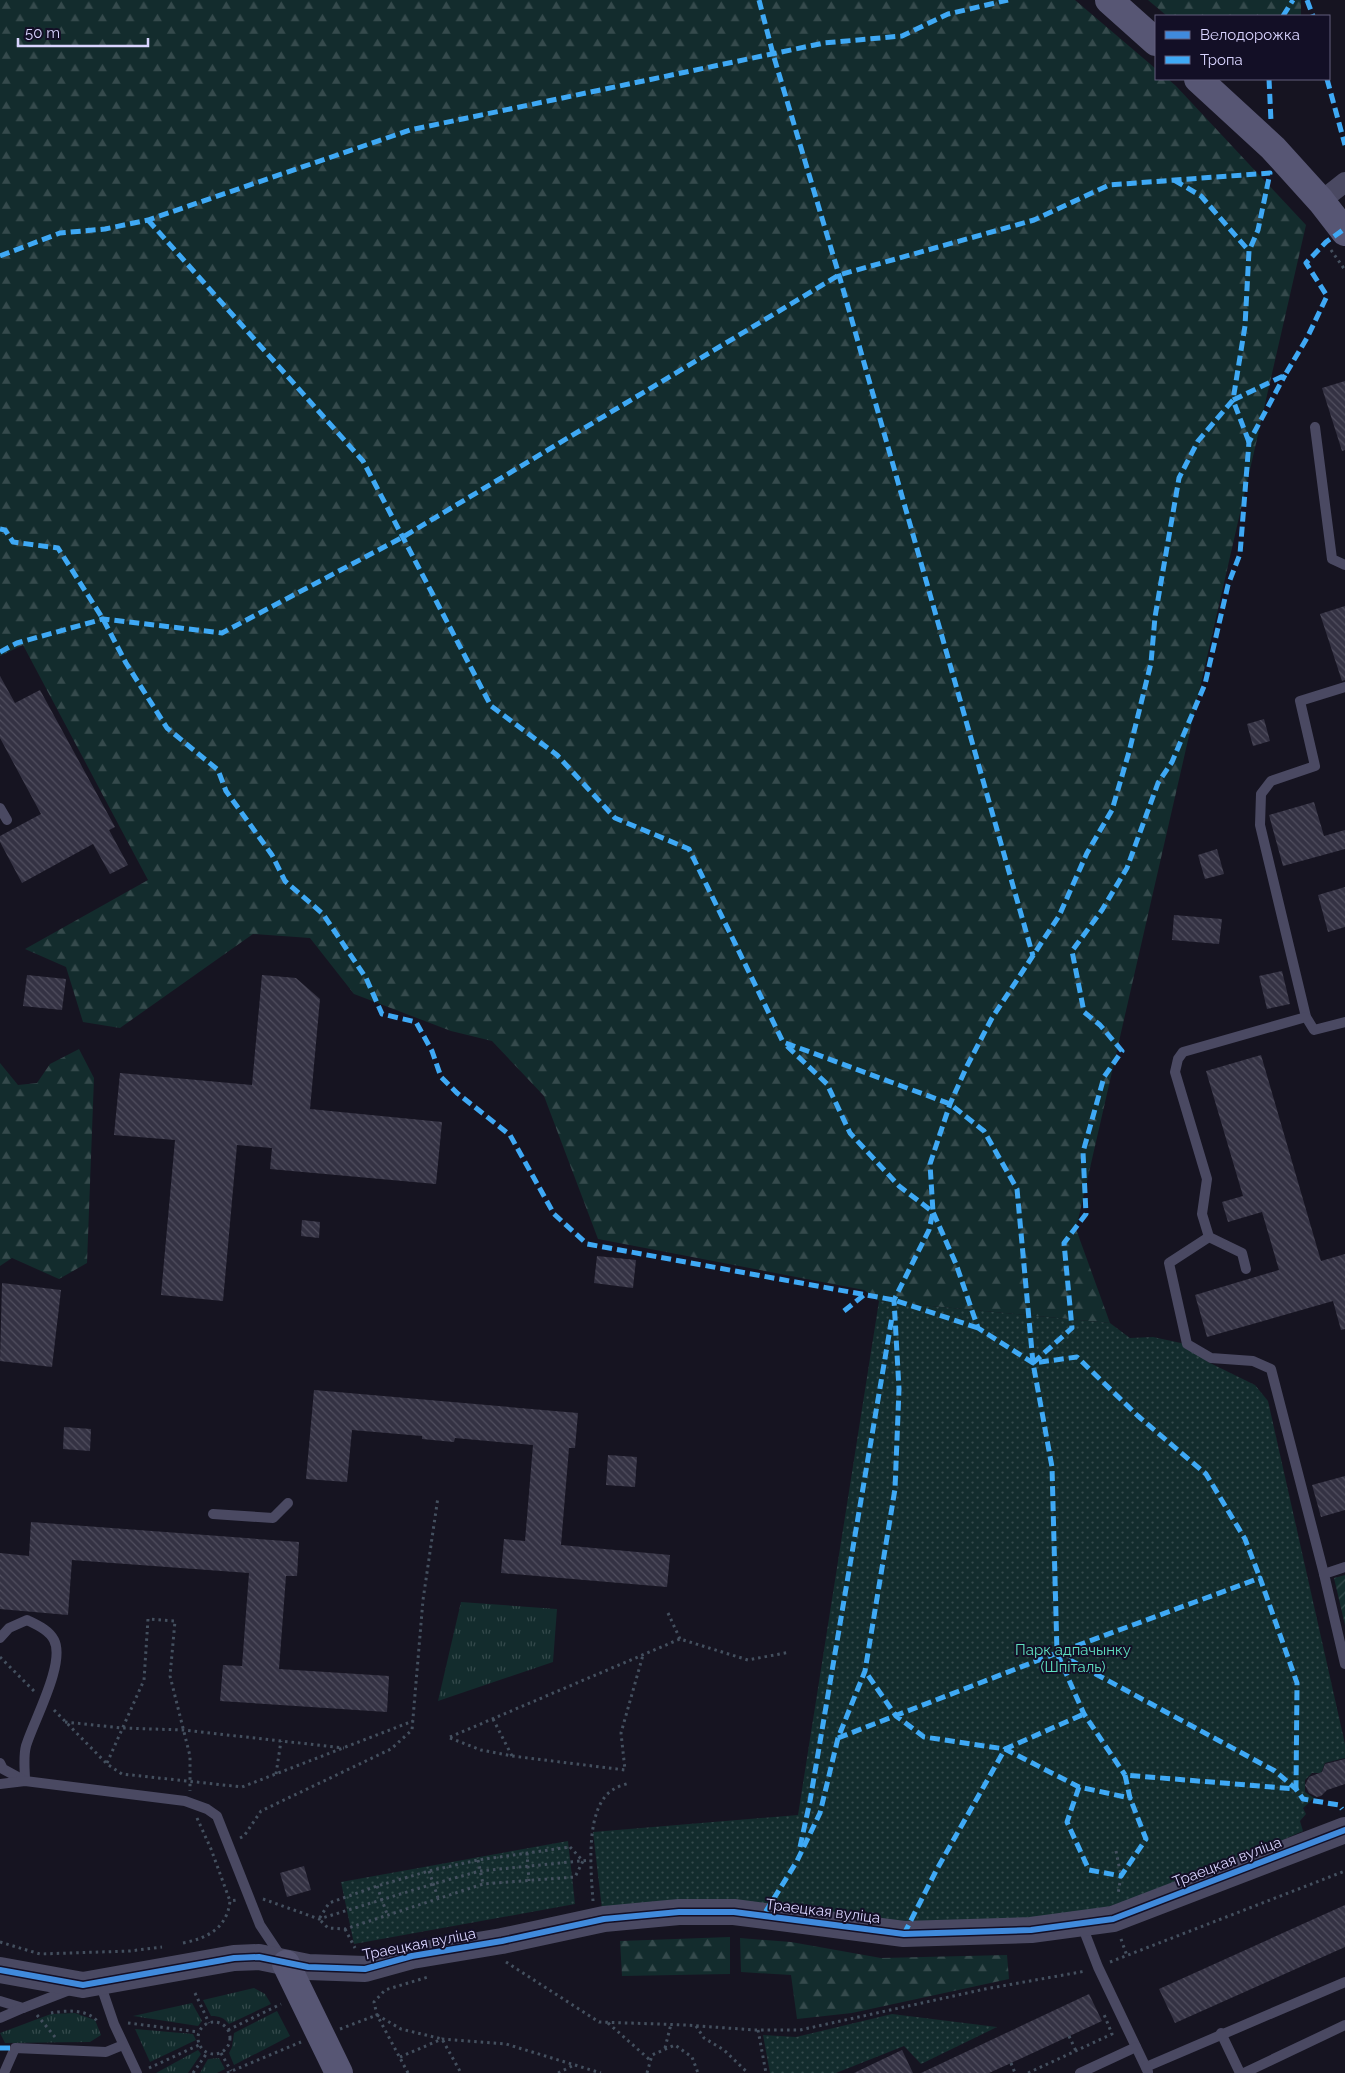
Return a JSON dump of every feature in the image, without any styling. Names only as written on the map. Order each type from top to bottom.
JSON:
[{"type":"main road","points":[[1109,0],[1155,41]]},
{"type":"main road","points":[[1199,80],[1260,135],[1321,201],[1338,241]]},
{"type":"main road","points":[[286,1964],[339,2073]]},
{"type":"street","points":[[1321,201],[1345,182]]},
{"type":"street","name":"Траецкая вуліца","points":[[0,1970],[14,1974],[91,1983],[234,1958],[259,1957],[286,1964],[365,1969],[412,1956],[502,1941],[604,1919],[679,1912],[734,1912],[848,1928],[924,1934],[1031,1930],[1113,1919],[1345,1830]]},
{"type":"lane","points":[[1316,427],[1332,559],[1345,565]]},
{"type":"lane","points":[[1345,687],[1300,701],[1315,766],[1271,781],[1262,794],[1260,825],[1306,1017],[1314,1030],[1345,1022]]},
{"type":"lane","points":[[0,808],[7,820]]},
{"type":"lane","points":[[1246,1269],[1242,1253],[1209,1236],[1202,1214],[1207,1179],[1175,1072],[1178,1059],[1183,1052],[1306,1017]]},
{"type":"lane","points":[[1209,1236],[1169,1263],[1187,1344],[1211,1358],[1252,1361],[1271,1369],[1324,1574],[1345,1664]]},
{"type":"lane","points":[[213,1514],[273,1518],[288,1503]]},
{"type":"lane","points":[[1324,1574],[1345,1567]]},
{"type":"lane","points":[[0,1638],[9,1628],[27,1620],[42,1627],[55,1641],[56,1660],[45,1702],[26,1748],[25,1781]]},
{"type":"lane","points":[[0,1763],[3,1769],[25,1781]]},
{"type":"lane","points":[[0,1784],[25,1781],[185,1801],[207,1809],[217,1816],[260,1925],[286,1964]]},
{"type":"lane","points":[[1081,1924],[1098,1967],[1147,2070],[1221,2033],[1345,1982]]},
{"type":"lane","points":[[0,2018],[91,1983],[114,2024],[123,2045],[140,2072]]},
{"type":"lane","points":[[0,2002],[23,2008]]},
{"type":"lane","points":[[1221,2033],[1242,2073],[1345,2025]]},
{"type":"lane","points":[[4,2073],[15,2048],[106,2052],[123,2045]]},
{"type":"lane","points":[[1080,2073],[1136,2047]]},
{"type":"path","points":[[1338,241],[1345,270]]},
{"type":"path","points":[[228,1842],[244,1836],[261,1810],[391,1749],[412,1730],[423,1600],[438,1497]]},
{"type":"path","points":[[668,1613],[680,1639]]},
{"type":"path","points":[[107,1764],[144,1680],[148,1619],[175,1622],[170,1676],[190,1756],[191,1804],[214,1857],[230,1901],[229,1916],[210,1935],[178,1945]]},
{"type":"path","points":[[643,1655],[621,1733],[625,1770],[512,1756],[481,1750],[450,1738],[680,1639],[748,1660],[790,1652]]},
{"type":"path","points":[[0,1657],[107,1764],[122,1774],[242,1788],[413,1720]]},
{"type":"path","points":[[493,1719],[512,1756]]},
{"type":"path","points":[[65,1722],[122,1728],[183,1730],[344,1748]]},
{"type":"path","points":[[276,1774],[281,1741]]},
{"type":"path","points":[[593,1904],[590,1860],[596,1818],[602,1802],[613,1789],[629,1783]]},
{"type":"path","points":[[319,1919],[329,1903],[377,1886],[429,1871],[478,1860],[570,1847],[583,1860]]},
{"type":"path","points":[[1113,1919],[1121,1876],[1116,1851]]},
{"type":"path","points":[[527,1853],[529,1881]]},
{"type":"path","points":[[478,1860],[483,1884]]},
{"type":"path","points":[[230,1901],[250,1898],[264,1899],[319,1919],[328,1928],[345,1928],[483,1884],[575,1877],[583,1860]]},
{"type":"path","points":[[319,1919],[480,1871],[590,1860]]},
{"type":"path","points":[[429,1871],[438,1898]]},
{"type":"path","points":[[502,1959],[599,2022],[671,2024],[758,2030],[800,2030],[985,1989],[1085,1971],[1345,1871]]},
{"type":"path","points":[[377,1886],[387,1914]]},
{"type":"path","points":[[345,1928],[355,1949]]},
{"type":"path","points":[[0,1942],[40,1954],[130,1951],[171,1946]]},
{"type":"path","points":[[1085,1971],[1089,1980]]},
{"type":"path","points":[[408,2073],[377,2015],[374,2002],[385,1990],[429,1976]]},
{"type":"path","points":[[195,1993],[209,2023]]},
{"type":"path","points":[[228,2030],[283,2003]]},
{"type":"path","points":[[1028,2073],[1112,2034],[1100,2007]]},
{"type":"path","points":[[39,2016],[65,2010],[95,2018],[101,2026],[128,2023],[199,2032]]},
{"type":"path","points":[[336,2030],[377,2015],[402,2029],[442,2039],[506,2044],[600,2073]]},
{"type":"path","points":[[608,2022],[650,2060]]},
{"type":"path","points":[[209,2023],[222,2025],[228,2030],[229,2043],[222,2053],[213,2054],[207,2052],[199,2044],[199,2032],[203,2026],[209,2023]]},
{"type":"path","points":[[664,2049],[671,2024]]},
{"type":"path","points":[[696,2026],[704,2038],[724,2050],[748,2073]]},
{"type":"path","points":[[758,2030],[766,2073]]},
{"type":"path","points":[[1069,2036],[1076,2051]]},
{"type":"path","points":[[400,2058],[442,2039]]},
{"type":"path","points":[[442,2039],[461,2073]]},
{"type":"path","points":[[222,2053],[229,2072],[300,2042]]},
{"type":"path","points":[[140,2072],[199,2044]]},
{"type":"path","points":[[647,2073],[652,2055],[675,2045],[692,2057],[698,2073]]},
{"type":"path","points":[[193,2073],[207,2052]]},
{"type":"path","points":[[1011,2063],[1015,2073]]},
{"type":"path","points":[[558,2073],[574,2065]]},
{"type":"green space","points":[[0,0],[1075,0],[1155,68],[1155,80],[1169,80],[1176,86],[1306,225],[1076,1229],[1110,1323],[879,1301],[864,1290],[598,1239],[544,1096],[492,1041],[451,1031],[354,994],[310,938],[253,934],[120,1028],[83,1022],[66,967],[25,949],[148,880],[23,645],[0,656]]},
{"type":"green space","points":[[1148,0],[1301,0],[1301,15],[1166,15]]},
{"type":"green space","points":[[79,1049],[94,1078],[87,1263],[59,1279],[12,1258],[0,1266],[0,1063],[18,1085],[37,1083],[50,1064]]},
{"type":"green space","name":"Парк адпачынку (Шпіталь)","points":[[879,1301],[1110,1323],[1130,1338],[1153,1337],[1181,1343],[1208,1362],[1255,1385],[1268,1401],[1345,1744],[1345,1758],[1325,1763],[1321,1773],[1312,1773],[1305,1780],[1305,1792],[1314,1798],[1303,1808],[1306,1814],[1300,1821],[1303,1831],[1235,1861],[1075,1919],[920,1923],[602,1909],[593,1832],[798,1815]]},
{"type":"green space","points":[[1345,1575],[1345,1625],[1334,1578]]},
{"type":"green space","points":[[461,1602],[557,1609],[553,1662],[438,1701]]},
{"type":"green space","points":[[568,1841],[575,1904],[354,1944],[341,1882]]},
{"type":"green space","points":[[730,1937],[730,1974],[622,1976],[620,1941]]},
{"type":"green space","points":[[740,1938],[791,1942],[881,1958],[1007,1955],[1009,1979],[852,2013],[797,2019],[791,1975],[741,1972]]},
{"type":"green space","points":[[254,1988],[265,1994],[271,2004],[229,2024],[222,2018],[211,2016],[203,2000]]},
{"type":"green space","points":[[192,2003],[202,2021],[198,2026],[133,2016]]},
{"type":"green space","points":[[277,2011],[290,2036],[234,2065],[229,2053],[234,2033]]},
{"type":"green space","points":[[75,2013],[95,2020],[101,2035],[90,2042],[5,2043],[0,2033],[51,2014]]},
{"type":"green space","points":[[892,2014],[997,2027],[921,2064],[904,2046],[836,2073],[770,2073],[763,2035],[796,2037]]},
{"type":"green space","points":[[135,2029],[193,2034],[196,2040],[150,2062]]},
{"type":"green space","points":[[198,2050],[201,2054],[188,2073],[156,2073]]},
{"type":"green space","points":[[219,2058],[225,2069],[217,2073],[200,2073],[208,2059]]},
{"type":"building","points":[[1345,381],[1345,450],[1342,451],[1322,388]]},
{"type":"building","points":[[1345,606],[1345,680],[1342,681],[1320,614]]},
{"type":"building","points":[[0,676],[15,703],[40,690],[115,827],[109,830],[128,865],[110,874],[93,844],[22,883],[0,842],[0,836],[41,814],[0,738]]},
{"type":"building","points":[[1264,719],[1270,741],[1253,746],[1247,724]]},
{"type":"building","points":[[1314,802],[1324,836],[1345,830],[1345,849],[1283,866],[1269,815]]},
{"type":"building","points":[[1217,849],[1224,874],[1205,879],[1198,855]]},
{"type":"building","points":[[1345,887],[1345,927],[1328,932],[1318,895]]},
{"type":"building","points":[[1174,915],[1222,919],[1219,944],[1172,940]]},
{"type":"building","points":[[1282,971],[1290,1004],[1267,1009],[1259,976]]},
{"type":"building","points":[[27,975],[66,979],[62,1010],[23,1006]]},
{"type":"building","points":[[262,975],[296,978],[320,999],[310,1109],[442,1122],[436,1184],[270,1169],[272,1148],[237,1145],[223,1301],[161,1295],[175,1140],[114,1135],[120,1073],[252,1085]]},
{"type":"building","points":[[1261,1055],[1321,1261],[1345,1254],[1345,1329],[1341,1330],[1333,1301],[1207,1337],[1195,1295],[1279,1270],[1262,1212],[1228,1222],[1222,1202],[1243,1196],[1206,1071]]},
{"type":"building","points":[[302,1220],[320,1222],[319,1238],[301,1236]]},
{"type":"building","points":[[597,1256],[636,1260],[633,1288],[594,1283]]},
{"type":"building","points":[[2,1283],[61,1290],[52,1367],[0,1361]]},
{"type":"building","points":[[314,1390],[578,1413],[575,1448],[569,1448],[561,1545],[670,1555],[667,1587],[501,1573],[504,1539],[525,1541],[533,1445],[455,1438],[454,1442],[422,1439],[422,1436],[352,1430],[347,1482],[306,1479]]},
{"type":"building","points":[[64,1427],[91,1429],[90,1451],[63,1449]]},
{"type":"building","points":[[608,1455],[637,1457],[635,1487],[606,1485]]},
{"type":"building","points":[[1345,1476],[1345,1510],[1321,1517],[1312,1485]]},
{"type":"building","points":[[31,1522],[299,1542],[297,1576],[286,1576],[279,1669],[389,1676],[387,1712],[220,1701],[223,1665],[242,1666],[249,1573],[72,1560],[68,1615],[0,1609],[0,1553],[29,1556]]},
{"type":"building","points":[[1345,1759],[1345,1784],[1327,1790],[1317,1797],[1309,1793],[1305,1785],[1309,1777],[1322,1772],[1325,1764]]},
{"type":"building","points":[[304,1866],[311,1890],[287,1897],[280,1873]]},
{"type":"building","points":[[1345,1905],[1345,1947],[1175,2023],[1159,1989]]},
{"type":"building","points":[[1089,1994],[1102,2021],[989,2073],[921,2073]]},
{"type":"building","points":[[902,2050],[913,2073],[854,2073]]},
{"type":"marked path","points":[[759,0],[1033,956]]},
{"type":"marked path","points":[[0,256],[60,233],[105,229],[148,220],[410,130],[824,43],[902,36],[948,14],[1008,0]]},
{"type":"marked path","points":[[1284,15],[1293,0]]},
{"type":"marked path","points":[[1307,0],[1313,15]]},
{"type":"marked path","points":[[1269,80],[1271,121]]},
{"type":"marked path","points":[[1327,80],[1345,145]]},
{"type":"marked path","points":[[0,652],[17,643],[103,619],[222,633],[403,537],[839,275],[1034,220],[1109,185],[1270,173],[1258,230],[1249,251],[1245,326],[1233,400],[1198,441],[1179,478],[1155,617],[1151,663],[1129,752],[1112,810],[1087,853],[1059,916],[992,1018],[967,1066],[950,1104],[930,1164],[933,1212],[929,1230],[894,1300],[899,1389],[895,1489],[865,1671],[838,1738],[820,1813],[797,1861],[763,1916]]},
{"type":"marked path","points":[[1174,180],[1201,196],[1249,251]]},
{"type":"marked path","points":[[148,220],[363,461],[491,706],[557,755],[615,818],[689,849],[783,1042],[950,1104],[984,1131],[1017,1189],[1033,1363],[1052,1467],[1057,1653],[1275,1771],[1296,1789],[1303,1799],[1339,1805],[1342,1809]]},
{"type":"marked path","points":[[1249,442],[1233,400],[1285,375],[1307,338],[1327,296],[1306,263],[1326,242],[1343,230]]},
{"type":"marked path","points":[[1033,1363],[1072,1328],[1064,1243],[1086,1214],[1083,1152],[1104,1077],[1122,1051],[1100,1025],[1084,1012],[1072,951],[1102,910],[1127,868],[1158,783],[1172,762],[1205,684],[1228,585],[1240,554],[1249,442],[1285,375]]},
{"type":"marked path","points":[[0,529],[5,530],[13,542],[58,548],[103,619],[126,663],[167,728],[218,770],[226,791],[272,855],[285,881],[323,914],[366,978],[382,1014],[416,1022],[432,1051],[441,1077],[457,1093],[510,1135],[554,1214],[587,1244],[894,1300],[978,1328]]},
{"type":"marked path","points":[[787,1046],[827,1084],[850,1133],[899,1186],[933,1212],[956,1264],[978,1328],[1033,1363],[1077,1357],[1138,1416],[1206,1474],[1245,1539],[1260,1578]]},
{"type":"marked path","points":[[844,1311],[864,1295]]},
{"type":"marked path","points":[[800,1847],[810,1801],[892,1317]]},
{"type":"marked path","points":[[838,1738],[1057,1653],[1260,1578],[1297,1683],[1296,1789],[1125,1775],[1130,1798],[1079,1787],[1005,1749],[924,1737],[896,1716],[865,1671]]},
{"type":"marked path","points":[[1057,1653],[1084,1714],[1125,1775]]},
{"type":"marked path","points":[[904,1934],[937,1869],[1005,1749],[1084,1714]]},
{"type":"marked path","points":[[1079,1787],[1067,1822],[1089,1870],[1121,1876],[1146,1839],[1130,1798]]},
{"type":"marked path","points":[[0,2048],[15,2048]]},
{"type":"cycle path","points":[[0,1970],[83,1985],[234,1958],[259,1957],[308,1967],[365,1969],[412,1956],[502,1941],[604,1919],[679,1912],[734,1912],[904,1934],[1031,1930],[1113,1919],[1345,1830]]}]
